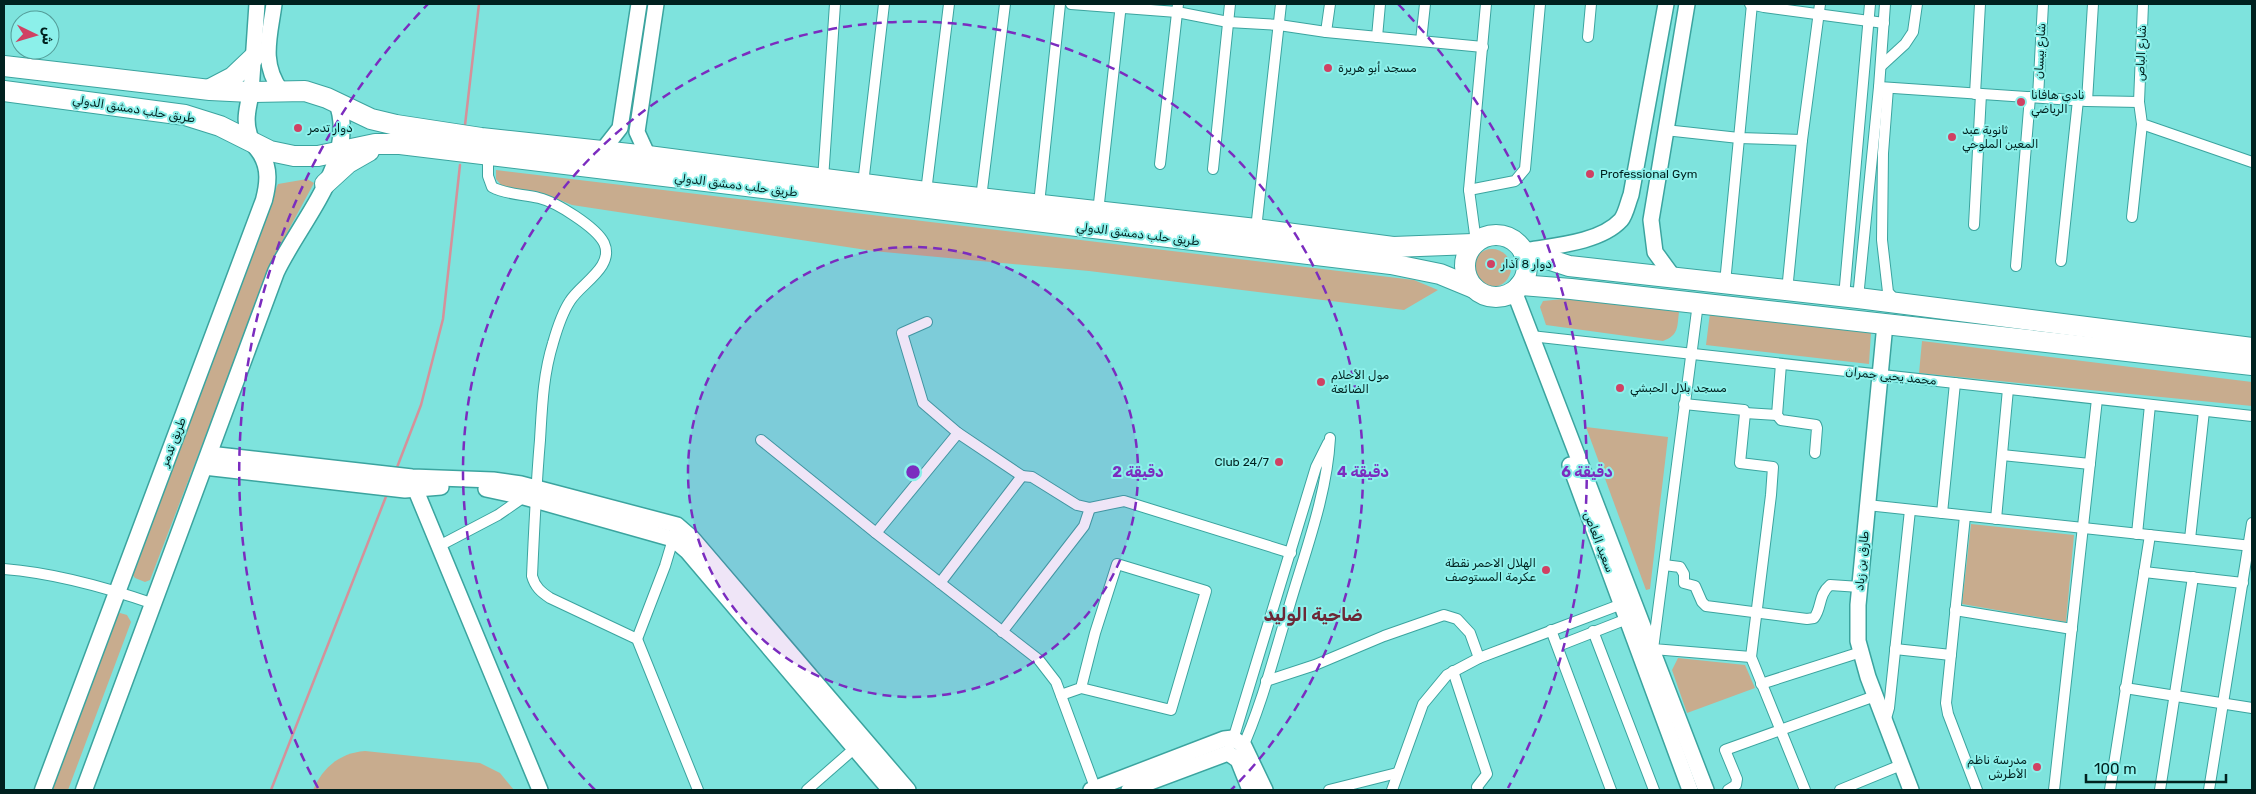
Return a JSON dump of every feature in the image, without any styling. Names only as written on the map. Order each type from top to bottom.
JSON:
[{"type":"highway","points":[[210,90],[233,77],[253,58]]},
{"type":"highway","name":"طريق حلب دمشق الدولي","points":[[4,66],[210,90],[251,92],[305,91],[337,102],[371,119],[396,125],[481,138],[648,156],[926,192],[1256,229],[1393,247],[1474,243]]},
{"type":"highway","name":"طريق حلب دمشق الدولي","points":[[4,90],[185,115],[220,126],[270,151],[294,156],[318,156],[362,146],[388,144],[1391,264],[1440,274],[1474,288]]},
{"type":"highway","points":[[325,184],[356,157],[388,144]]},
{"type":"highway","points":[[2252,348],[1851,297],[1569,266],[1523,250],[1516,242],[1506,236],[1492,235],[1474,243],[1465,262],[1465,271],[1474,288],[1485,295],[1496,297],[1513,290],[1698,303],[2252,365]]},
{"type":"highway","points":[[1513,290],[1526,269],[1523,250]]},
{"type":"main road","points":[[251,92],[257,4]]},
{"type":"main road","points":[[274,4],[268,59],[272,78],[281,91]]},
{"type":"main road","points":[[602,151],[620,128],[639,4]]},
{"type":"main road","points":[[648,156],[637,132],[656,4]]},
{"type":"main road","points":[[1523,250],[1570,243],[1603,233],[1622,219],[1631,195],[1666,4]]},
{"type":"main road","points":[[1674,278],[1656,252],[1651,220],[1688,4]]},
{"type":"main road","name":"طريق تدمر","points":[[43,790],[264,200],[268,185],[266,168],[261,154],[252,143],[246,121],[251,92]]},
{"type":"main road","points":[[84,790],[276,272],[292,239],[325,184],[338,152],[343,126],[337,102]]},
{"type":"main road","points":[[1513,290],[1706,790]]},
{"type":"main road","name":"سعيد العاص","points":[[1513,290],[1624,611],[1690,790]]},
{"type":"main road","name":"طارق بن زياد","points":[[1884,324],[1860,587],[1858,641],[1875,696],[1911,790]]},
{"type":"main road","points":[[206,460],[413,483],[493,480],[532,495],[692,538],[908,790]]},
{"type":"main road","points":[[413,483],[540,790]]},
{"type":"main road","points":[[675,532],[688,551],[890,790]]},
{"type":"main road","points":[[1094,790],[1224,739],[1236,749],[1265,790]]},
{"type":"main road","points":[[1129,790],[1236,749]]},
{"type":"main road","points":[[1236,749],[1250,790]]},
{"type":"street","points":[[823,179],[836,4]]},
{"type":"street","points":[[863,184],[884,4]]},
{"type":"street","points":[[926,192],[949,4]]},
{"type":"street","points":[[982,198],[1005,4]]},
{"type":"street","points":[[1039,204],[1060,4]]},
{"type":"street","points":[[1071,4],[1177,8],[1228,22],[1279,25],[1326,32],[1483,47]]},
{"type":"street","points":[[1213,169],[1230,4]]},
{"type":"street","points":[[1256,229],[1281,4]]},
{"type":"street","points":[[1326,32],[1330,4]]},
{"type":"street","points":[[1377,37],[1380,4]]},
{"type":"street","points":[[1421,41],[1425,4]]},
{"type":"street","points":[[1474,243],[1469,190],[1486,4]]},
{"type":"street","points":[[1469,190],[1515,181],[1526,169],[1540,4]]},
{"type":"street","points":[[1588,37],[1591,4]]},
{"type":"street","points":[[1726,284],[1751,4],[1884,24]]},
{"type":"street","points":[[1787,291],[1802,140],[1820,4]]},
{"type":"street","points":[[1851,297],[1870,4]]},
{"type":"street","points":[[1885,4],[1881,66],[1883,88],[1882,240],[1888,292],[1897,303]]},
{"type":"street","points":[[1881,66],[1905,44],[1914,32],[1917,4]]},
{"type":"street","points":[[1974,225],[1980,4]]},
{"type":"street","name":"شارع بيسان","points":[[2016,266],[2043,4]]},
{"type":"street","points":[[2062,261],[2093,4]]},
{"type":"street","name":"شارع الباص","points":[[2132,217],[2142,124],[2139,102],[2143,4]]},
{"type":"street","points":[[1098,212],[1121,6]]},
{"type":"street","points":[[1160,164],[1177,8]]},
{"type":"street","points":[[1851,297],[1883,88]]},
{"type":"street","points":[[1883,88],[2139,102]]},
{"type":"street","points":[[2142,124],[2252,162]]},
{"type":"street","points":[[1665,130],[1738,138],[1802,140]]},
{"type":"street","points":[[488,156],[488,176],[492,187],[503,193],[541,198],[565,210],[592,229],[604,242],[606,254],[602,266],[570,300],[547,362],[532,495],[532,576],[540,592],[637,639],[698,790]]},
{"type":"street","points":[[1698,303],[1653,649],[1751,657]]},
{"type":"street","points":[[928,322],[902,333],[923,403],[958,433],[1022,476],[1032,477],[1077,505],[1090,508],[1124,501],[1290,553]]},
{"type":"street","name":"محمد يحيى جمران","points":[[1531,336],[2252,416]]},
{"type":"street","points":[[1781,364],[1777,415],[1781,420],[1816,425],[1815,453]]},
{"type":"street","points":[[1942,513],[1955,383]]},
{"type":"street","points":[[1996,519],[2008,389]]},
{"type":"street","points":[[2054,790],[2097,399]]},
{"type":"street","points":[[1684,404],[1741,409],[1745,413],[1777,415]]},
{"type":"street","points":[[2137,534],[2150,405]]},
{"type":"street","points":[[2190,539],[2204,411]]},
{"type":"street","points":[[1745,413],[1740,463],[1773,467],[1751,657],[1804,790]]},
{"type":"street","points":[[876,534],[958,433]]},
{"type":"street","points":[[1330,438],[1329,467],[1266,681],[1236,749],[1290,553],[1316,467],[1330,438]]},
{"type":"street","points":[[761,440],[876,534],[1039,660],[1056,682],[1094,790]]},
{"type":"street","points":[[2002,454],[2090,464]]},
{"type":"street","points":[[940,583],[1022,476]]},
{"type":"street","points":[[439,546],[532,495]]},
{"type":"street","points":[[1867,505],[2251,546]]},
{"type":"street","points":[[1002,632],[1084,526],[1090,508]]},
{"type":"street","points":[[1885,722],[1889,708],[1896,650],[1910,510]]},
{"type":"street","points":[[1965,516],[1946,703],[1948,714],[1977,790]]},
{"type":"street","points":[[2209,790],[2243,583],[2251,546],[2252,523]]},
{"type":"street","points":[[637,639],[665,566],[675,532]]},
{"type":"street","points":[[2110,790],[2150,535]]},
{"type":"street","points":[[1061,695],[1081,688],[1172,710],[1206,591],[1117,564],[1095,633],[1081,688]]},
{"type":"street","points":[[1664,565],[1680,566],[1684,574],[1684,583],[1695,586],[1702,602],[1706,606],[1757,612],[1814,618],[1818,614],[1820,598],[1830,585],[1860,587]]},
{"type":"street","points":[[4,569],[32,571],[117,591],[154,604]]},
{"type":"street","points":[[2144,572],[2243,583]]},
{"type":"street","points":[[2160,790],[2193,577]]},
{"type":"street","points":[[1955,610],[2072,629]]},
{"type":"street","points":[[1392,790],[1424,704],[1453,670],[1551,630],[1624,611]]},
{"type":"street","points":[[1558,646],[1593,631],[1624,611]]},
{"type":"street","points":[[1266,681],[1315,665],[1384,636],[1444,615],[1458,619],[1470,633],[1479,658]]},
{"type":"street","points":[[1551,630],[1611,790]]},
{"type":"street","points":[[1593,631],[1654,790]]},
{"type":"street","points":[[1896,650],[1951,655]]},
{"type":"street","points":[[1761,684],[1861,652]]},
{"type":"street","points":[[1453,670],[1487,774],[1474,789]]},
{"type":"street","points":[[2125,688],[2252,708]]},
{"type":"street","points":[[1728,790],[1736,785],[1737,779],[1726,750],[1875,696]]},
{"type":"street","points":[[807,790],[854,748]]},
{"type":"street","points":[[1840,790],[1902,765]]},
{"type":"street","points":[[1329,790],[1397,773]]},
{"type":"shaded area","points":[[496,170],[1414,280],[1438,290],[1404,310],[1089,271],[873,251],[572,205],[545,194],[503,187],[496,179]]},
{"type":"shaded area","points":[[307,179],[314,183],[275,255],[150,580],[145,582],[135,578],[131,573],[270,202],[278,184]]},
{"type":"shaded area","points":[[1492,249],[1506,254],[1511,268],[1506,282],[1492,287],[1478,282],[1473,268],[1478,254]]},
{"type":"shaded area","points":[[1573,298],[1679,312],[1676,330],[1672,336],[1663,341],[1546,325],[1540,307],[1543,301]]},
{"type":"shaded area","points":[[1710,313],[1871,332],[1869,364],[1706,345]]},
{"type":"shaded area","points":[[1922,341],[2252,382],[2252,406],[1919,373]]},
{"type":"shaded area","points":[[1586,427],[1668,437],[1650,589],[1646,590]]},
{"type":"shaded area","points":[[1971,524],[2074,535],[2066,622],[1962,604]]},
{"type":"shaded area","points":[[120,613],[127,615],[131,622],[68,790],[49,790],[114,615]]},
{"type":"shaded area","points":[[1678,658],[1745,665],[1755,688],[1687,713],[1672,670]]},
{"type":"shaded area","points":[[365,751],[480,763],[500,773],[514,790],[313,790],[322,774],[333,763],[356,752]]},
{"type":"waterway","points":[[465,125],[479,4]]},
{"type":"waterway","points":[[396,470],[421,405],[443,319],[460,165]]},
{"type":"waterway","points":[[271,790],[387,494]]},
{"type":"place","name":"مسجد أبو هريرة","points":[[1328,68]]},
{"type":"place","name":"نادي هافانا الرياضي","points":[[2021,102]]},
{"type":"place","name":"دوار تدمر","points":[[298,128]]},
{"type":"place","name":"ثانوية عبد المعين الملوحي","points":[[1952,137]]},
{"type":"place","name":"Professional Gym","points":[[1590,174]]},
{"type":"place","name":"دوار 8 آذار","points":[[1491,264]]},
{"type":"place","name":"مول الأحلام الضائعة","points":[[1321,382]]},
{"type":"place","name":"مسجد بلال الحبشي","points":[[1620,388]]},
{"type":"place","name":"Club 24/7","points":[[1279,462]]},
{"type":"place","name":"الهلال الاحمر نقطة عكرمة المستوصف","points":[[1546,570]]},
{"type":"place","name":"مدرسة ناظم الأطرش","points":[[2037,767]]},
{"type":"district","name":"ضاحية الوليد","points":[[1313,615]]}]
